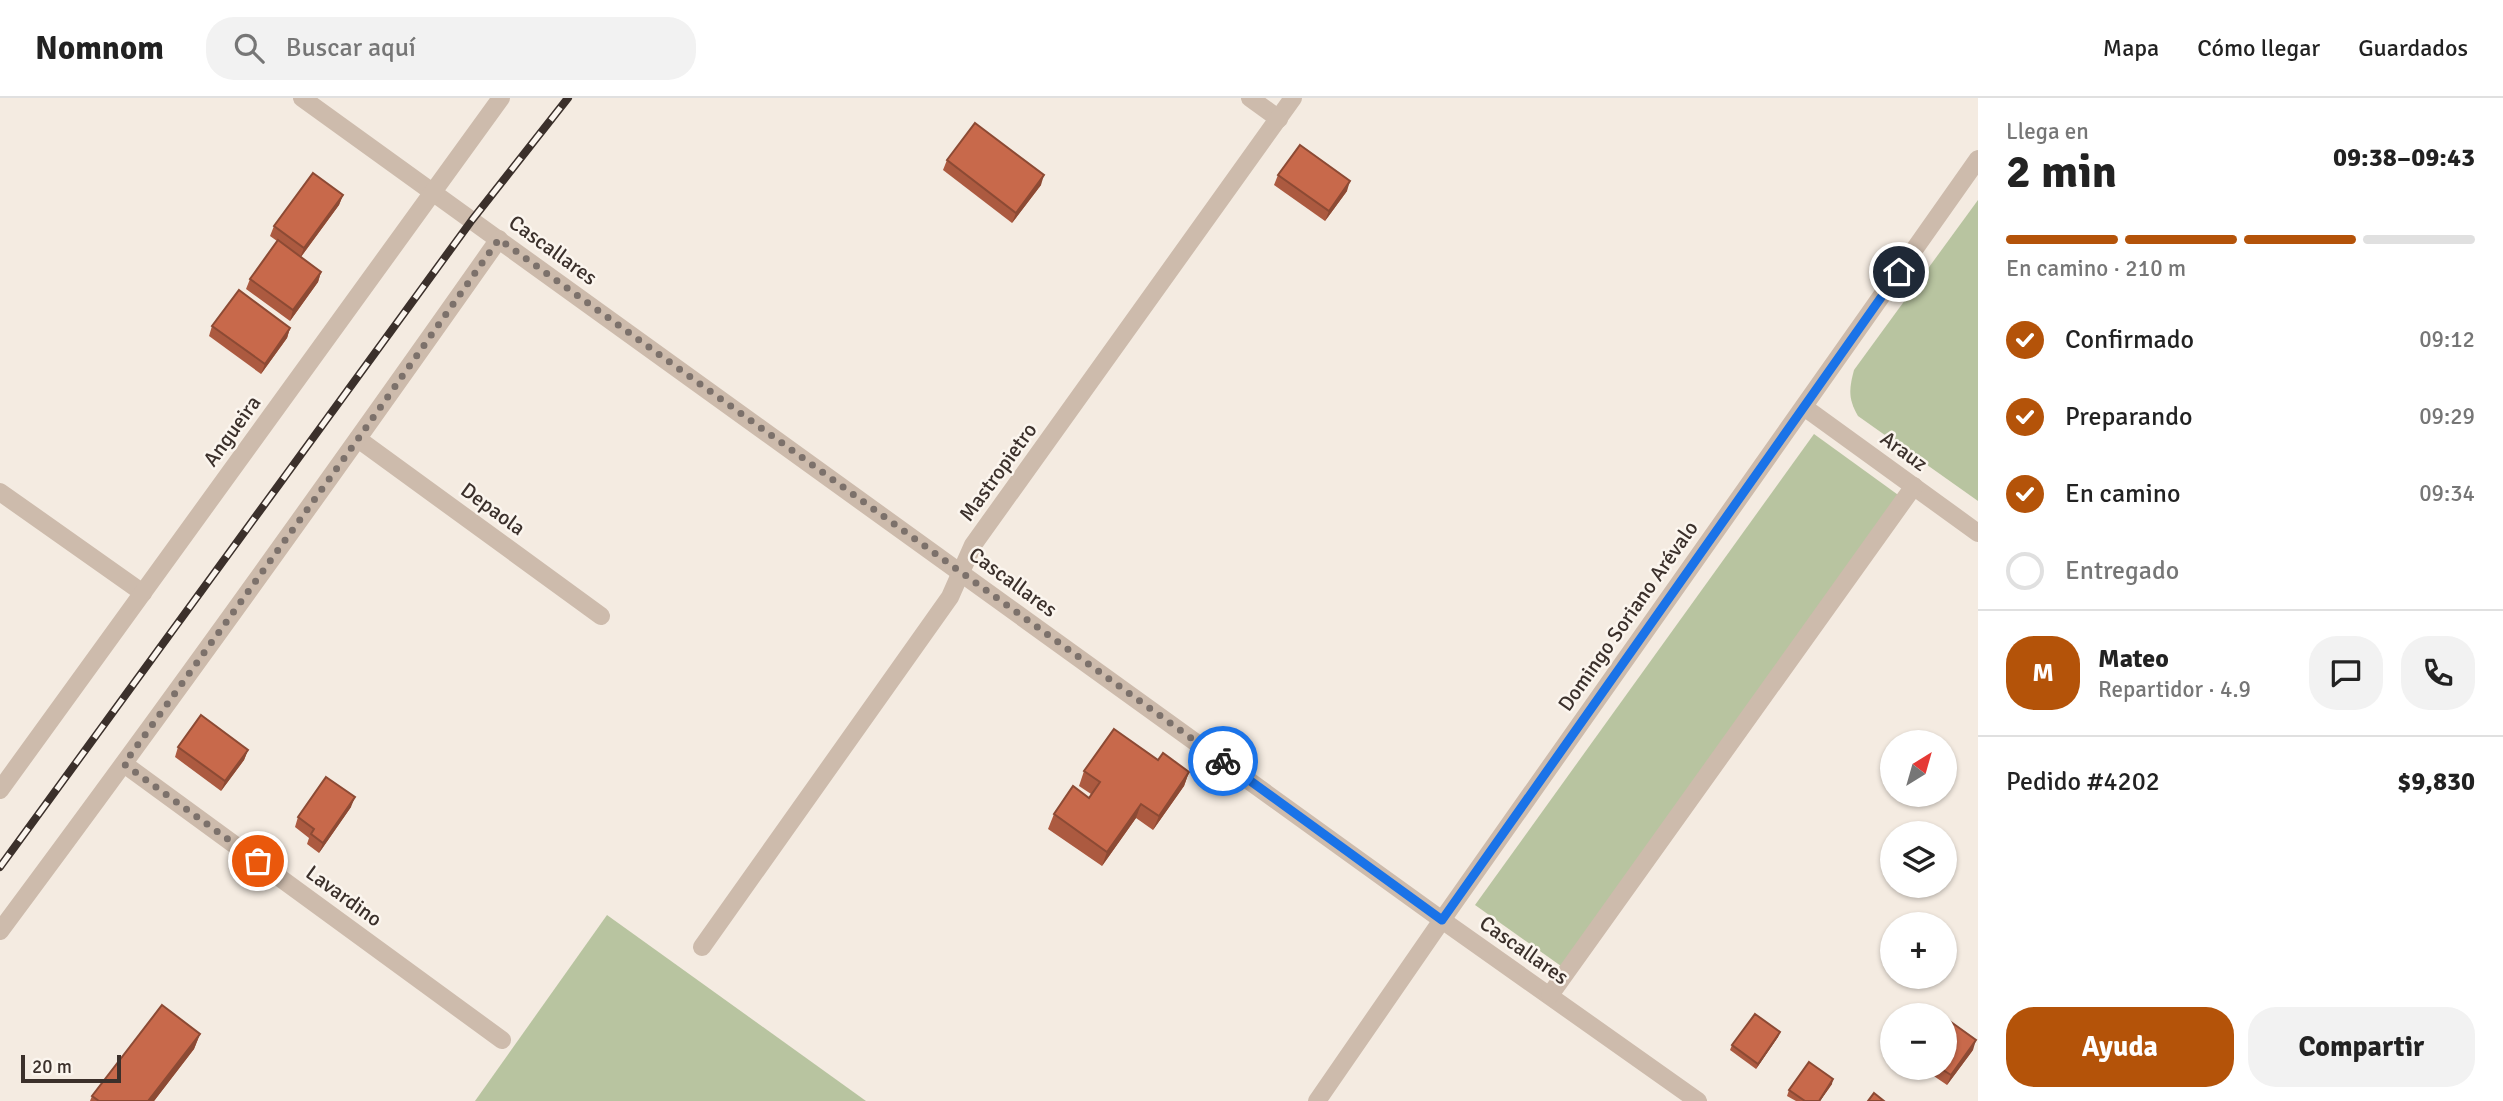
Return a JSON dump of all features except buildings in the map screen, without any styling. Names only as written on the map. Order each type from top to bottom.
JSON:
[{"type":"street","name":"Cascallares","points":[[302,98],[1442,920],[1698,1101]]},
{"type":"street","name":"Angueira","points":[[0,790],[501,98]]},
{"type":"street","points":[[1250,98],[1279,119]]},
{"type":"street","name":"Mastropietro","points":[[702,947],[950,597],[973,545],[1293,98]]},
{"type":"street","name":"Domingo Soriano Arévalo","points":[[1317,1101],[1978,159]]},
{"type":"street","points":[[0,931],[124,764],[499,239]]},
{"type":"street","name":"Arauz","points":[[1804,407],[1978,533]]},
{"type":"street","name":"Depaola","points":[[358,439],[601,616]]},
{"type":"street","points":[[1550,995],[1914,485]]},
{"type":"street","points":[[0,492],[143,593]]},
{"type":"street","name":"Lavardino","points":[[124,764],[502,1040]]},
{"type":"green space","points":[[1978,200],[1978,501],[1858,416],[1850,394],[1854,370]]},
{"type":"green space","points":[[1814,434],[1901,497],[1568,971],[1475,905]]},
{"type":"green space","points":[[607,915],[866,1101],[475,1101]]},
{"type":"railway","points":[[0,867],[472,220],[568,98]]},
{"type":"way so far","points":[[258,861],[124,764],[499,239],[1223,761]]},
{"type":"route","points":[[1223,761],[1442,920],[1899,272]]}]
